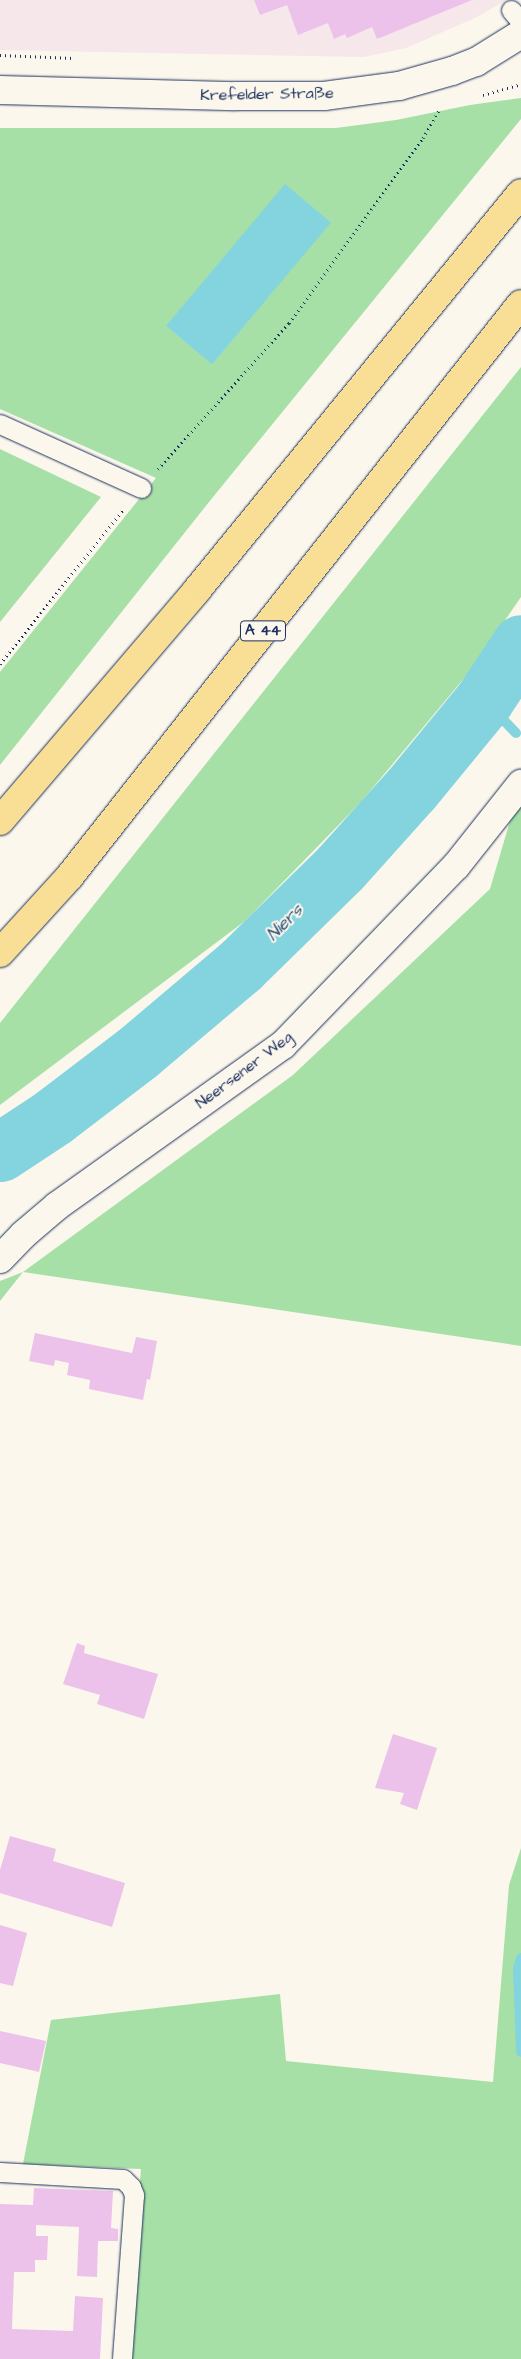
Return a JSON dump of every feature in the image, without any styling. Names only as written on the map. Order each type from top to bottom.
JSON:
[{"type":"highway","points":[[0,821],[197,590],[521,192]]},
{"type":"highway","name":"A 44","points":[[0,953],[70,876],[521,304]]},
{"type":"street","name":"Krefelder Straße","points":[[0,90],[236,96],[324,96],[399,86],[444,74],[476,62],[518,22]]},
{"type":"street","name":"Neersener Weg","points":[[0,1259],[23,1235],[57,1206],[283,1045],[456,866],[521,784]]},
{"type":"lane","points":[[0,424],[140,488]]},
{"type":"lane","points":[[0,2172],[120,2179],[131,2186],[134,2195],[122,2359]]},
{"type":"path","points":[[0,55],[75,58]]},
{"type":"path","points":[[0,664],[140,488],[289,323],[423,138],[442,105]]},
{"type":"shaded area","points":[[0,0],[506,0],[475,18],[406,48],[364,57],[0,50]]},
{"type":"green space","points":[[521,98],[521,119],[209,502],[0,765],[0,672],[156,478],[0,409],[0,128],[336,128],[396,120],[470,105]]},
{"type":"green space","points":[[521,367],[521,597],[470,671],[361,802],[245,921],[0,1105],[0,1023]]},
{"type":"green space","points":[[0,449],[101,497],[0,622]]},
{"type":"green space","points":[[521,797],[521,1346],[23,1272],[293,1075],[490,889],[515,804]]},
{"type":"green space","points":[[23,1272],[0,1301],[0,1281]]},
{"type":"green space","points":[[521,1848],[521,2359],[126,2359],[141,2169],[23,2164],[51,2020],[280,1994],[286,2061],[493,2082],[509,1885]]},
{"type":"water","points":[[285,184],[331,223],[212,364],[166,326]]},
{"type":"building","points":[[254,0],[472,0],[377,39],[372,27],[347,38],[345,34],[334,39],[328,23],[298,35],[287,5],[260,15]]},
{"type":"building","points":[[35,1333],[132,1353],[136,1337],[157,1341],[150,1380],[147,1379],[143,1400],[89,1389],[90,1380],[67,1375],[69,1363],[55,1360],[54,1366],[29,1361]]},
{"type":"building","points":[[77,1643],[85,1646],[84,1653],[158,1674],[144,1719],[97,1704],[100,1695],[63,1684]]},
{"type":"building","points":[[393,1734],[437,1748],[417,1810],[400,1804],[404,1793],[375,1788]]},
{"type":"building","points":[[10,1836],[56,1849],[53,1861],[125,1883],[112,1927],[0,1893],[0,1870]]},
{"type":"building","points":[[0,1925],[27,1933],[13,1986],[0,1983]]},
{"type":"building","points":[[0,2031],[46,2041],[39,2072],[0,2063]]},
{"type":"building","points":[[34,2188],[113,2191],[111,2228],[118,2229],[118,2241],[98,2241],[97,2277],[77,2276],[79,2227],[36,2225],[36,2236],[48,2236],[47,2260],[35,2260],[35,2272],[14,2272],[12,2329],[73,2331],[75,2296],[103,2298],[100,2359],[0,2359],[0,2204],[33,2205]]},
{"type":"waterway","name":"Niers","points":[[0,1152],[53,1117],[137,1053],[240,966],[340,868],[411,789],[484,700],[521,644]]},
{"type":"waterway","points":[[484,700],[516,733]]},
{"type":"waterway","points":[[521,1958],[518,1969],[521,2052]]}]
